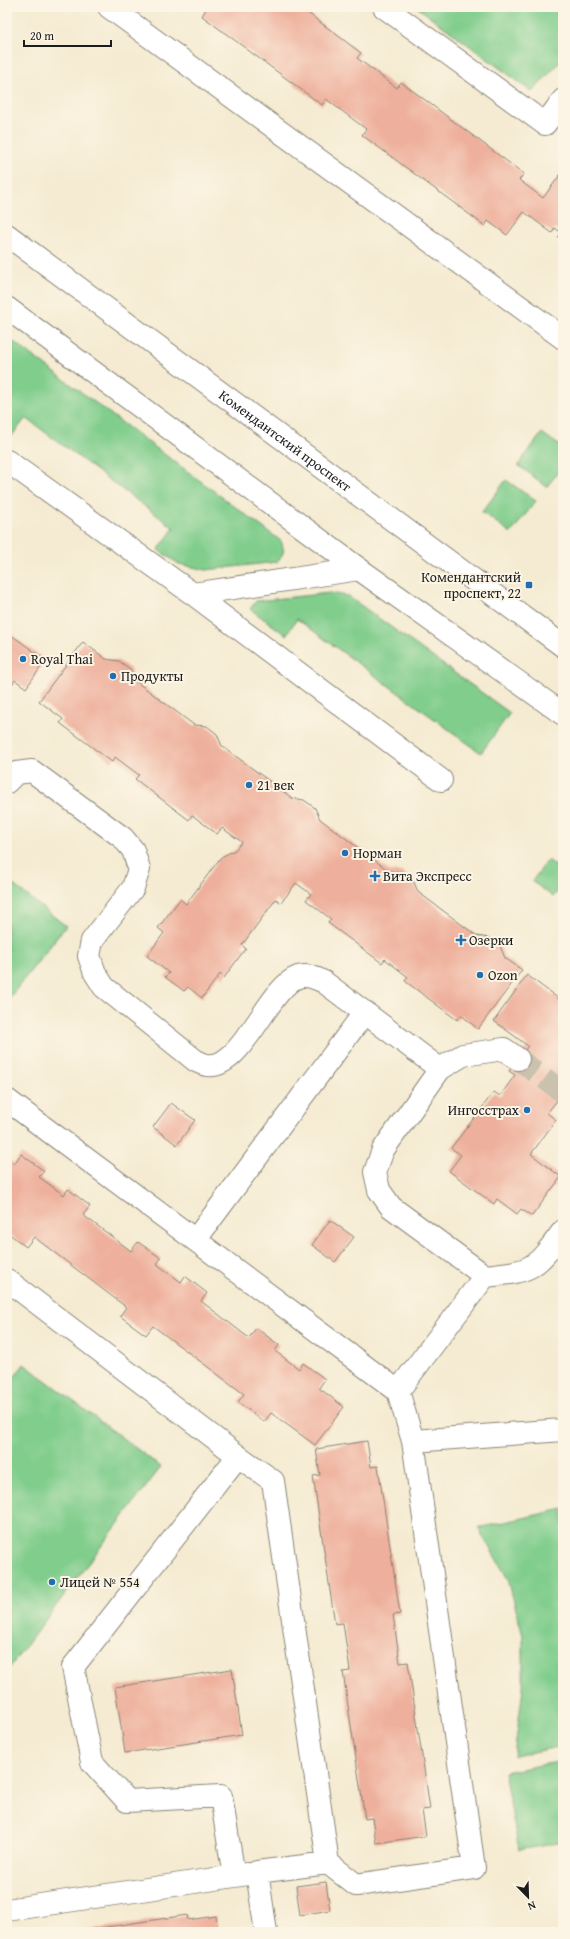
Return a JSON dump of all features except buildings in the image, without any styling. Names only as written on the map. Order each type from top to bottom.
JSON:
[{"type":"main road","points":[[109,7],[563,338]]},
{"type":"main road","points":[[384,7],[545,124],[563,100]]},
{"type":"main road","name":"Комендантский проспект","points":[[7,236],[563,646]]},
{"type":"main road","points":[[7,308],[359,568],[563,714]]},
{"type":"main road","points":[[7,461],[194,594],[441,780]]},
{"type":"main road","points":[[194,594],[359,568]]},
{"type":"main road","points":[[7,782],[16,773],[32,771],[123,838],[134,850],[139,869],[133,888],[92,941],[89,956],[95,973],[104,987],[196,1061],[208,1066],[224,1062],[236,1051],[285,986],[298,977],[313,976],[324,982],[365,1012],[440,1069]]},
{"type":"main road","points":[[196,1239],[365,1012]]},
{"type":"main road","points":[[518,1058],[504,1049],[462,1055],[440,1069],[383,1150],[375,1172],[379,1190],[391,1207],[485,1276],[515,1273],[532,1268],[544,1257],[563,1231]]},
{"type":"main road","points":[[7,1100],[196,1239],[398,1391],[413,1441],[474,1868],[356,1885],[328,1863],[273,1481],[7,1280]]},
{"type":"main road","points":[[398,1391],[485,1276]]},
{"type":"main road","points":[[413,1441],[563,1430]]},
{"type":"main road","points":[[234,1876],[221,1796],[127,1801],[92,1762],[73,1667],[238,1456]]},
{"type":"main road","points":[[7,1910],[257,1872],[328,1863]]},
{"type":"main road","points":[[257,1872],[266,1932]]},
{"type":"green space","points":[[417,7],[563,7],[563,59],[532,92]]},
{"type":"green space","points":[[7,337],[281,541],[283,553],[277,562],[206,570],[179,564],[158,550],[174,528],[26,418],[11,437],[7,434]]},
{"type":"green space","points":[[542,433],[563,448],[563,465],[547,487],[518,465]]},
{"type":"green space","points":[[506,480],[536,501],[511,533],[482,512]]},
{"type":"green space","points":[[330,593],[348,596],[510,713],[481,753],[297,619],[286,635],[250,609],[256,601]]},
{"type":"green space","points":[[548,860],[563,871],[563,885],[553,897],[532,881]]},
{"type":"green space","points":[[7,880],[66,926],[7,1001]]},
{"type":"green space","name":"Лицей № 554","points":[[24,1364],[161,1467],[7,1671],[7,1387]]},
{"type":"green space","points":[[563,1509],[563,1746],[514,1756],[523,1688],[523,1636],[508,1579],[478,1528]]},
{"type":"green space","points":[[563,1761],[563,1842],[519,1850],[504,1772]]},
{"type":"tunnel","points":[[518,1059],[563,1092]]},
{"type":"place","name":"Комендантский проспект, 22","points":[[529,585]]},
{"type":"place","name":"Royal Thai","points":[[23,659]]},
{"type":"place","name":"Продукты","points":[[113,676]]},
{"type":"place","name":"21 век","points":[[249,785]]},
{"type":"place","name":"Норман","points":[[345,853]]},
{"type":"place","name":"Вита Экспресс","points":[[375,876]]},
{"type":"place","name":"Озерки","points":[[461,940]]},
{"type":"place","name":"Ozon","points":[[480,975]]},
{"type":"place","name":"Ингосстрах","points":[[527,1110]]},
{"type":"place","name":"Лицей № 554","points":[[52,1582]]}]
